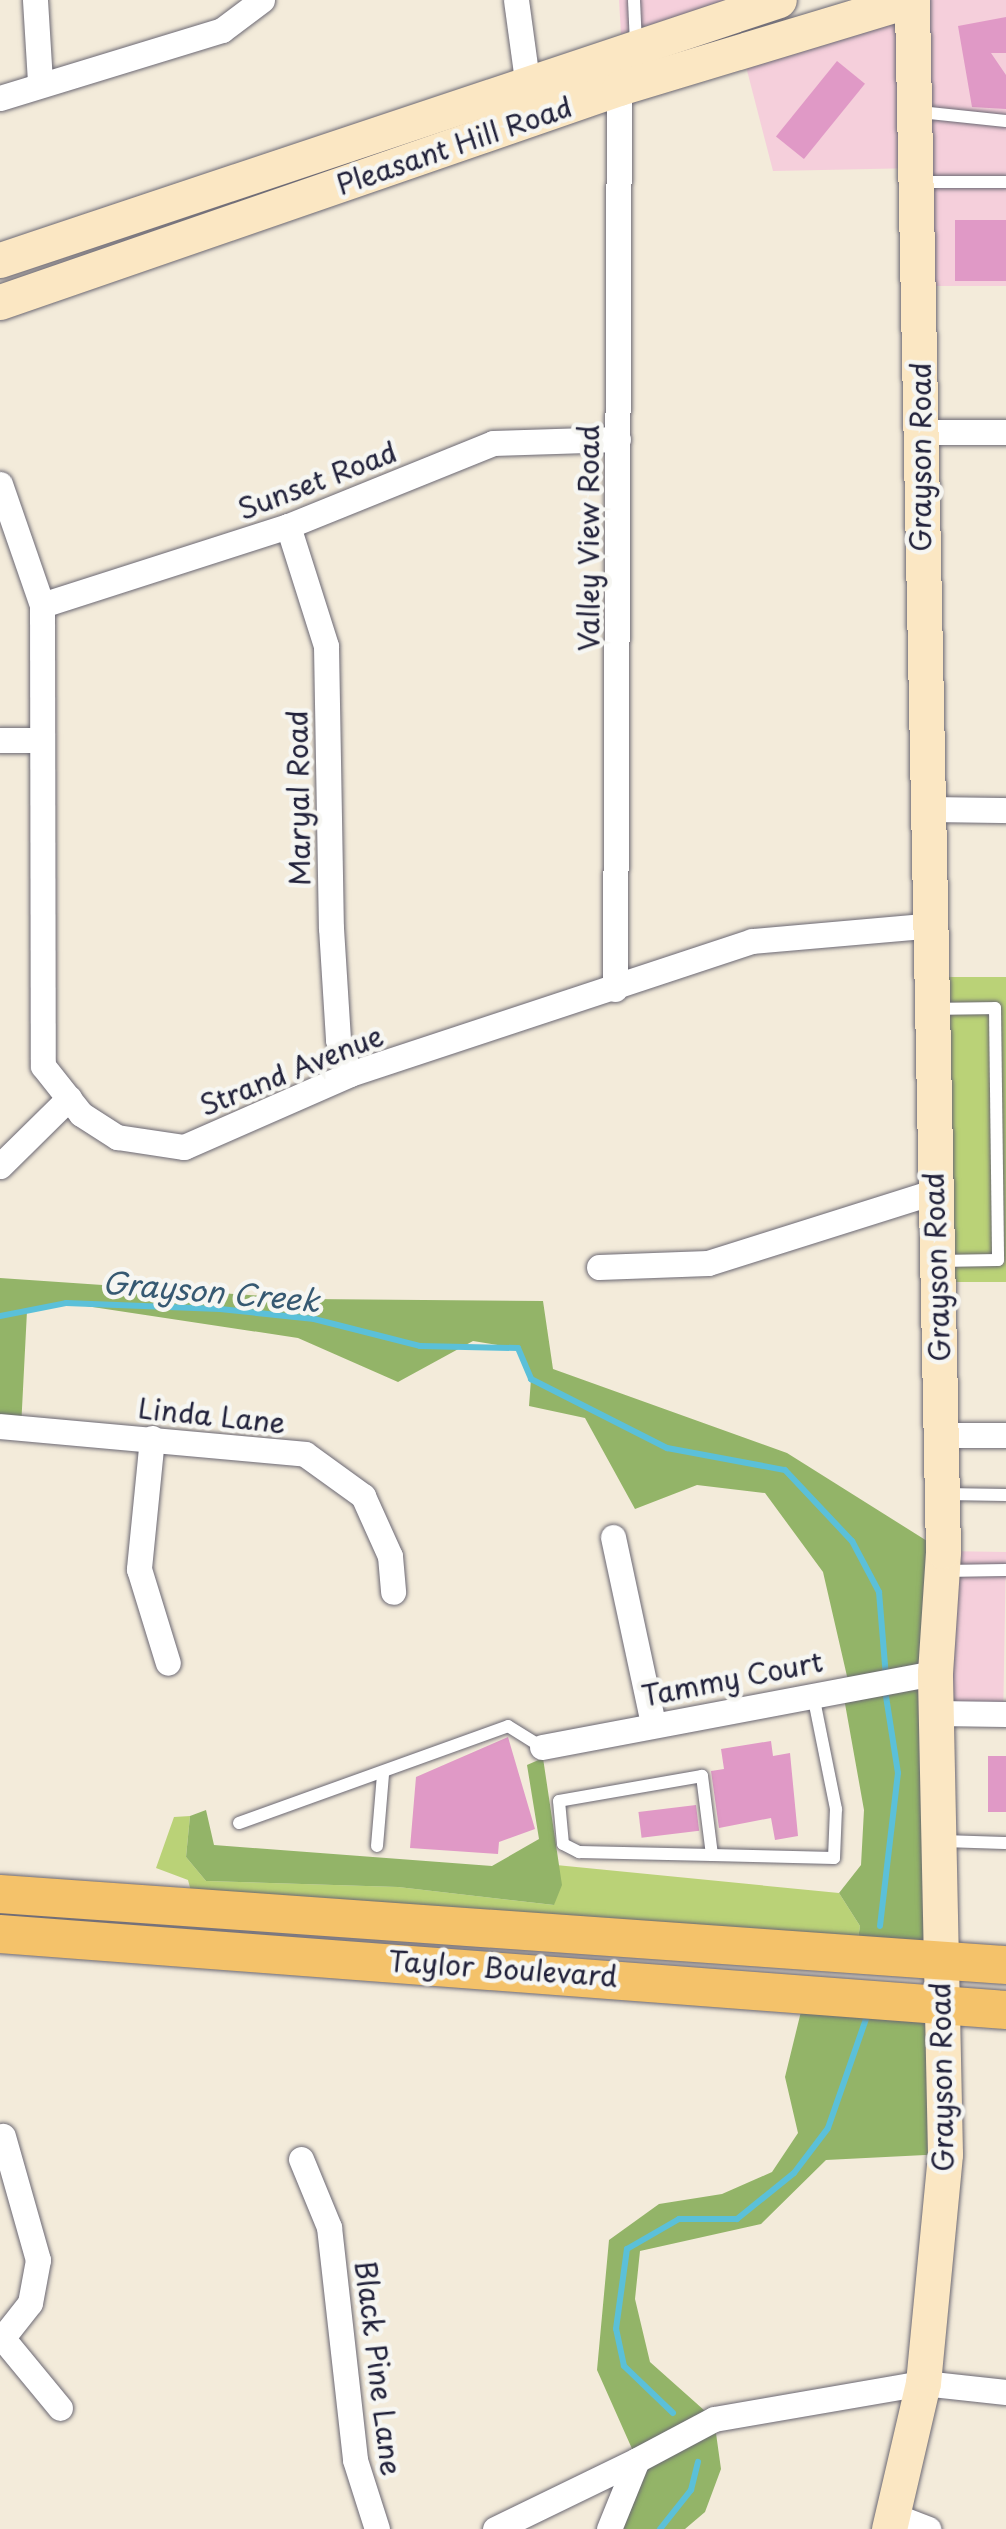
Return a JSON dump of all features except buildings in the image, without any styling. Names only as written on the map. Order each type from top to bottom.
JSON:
[{"type":"main road","name":"Taylor Boulevard","points":[[0,1894],[1006,1965]]},
{"type":"main road","name":"Taylor Boulevard","points":[[0,1934],[1006,2010]]},
{"type":"street","points":[[34,0],[40,82]]},
{"type":"street","points":[[0,98],[40,82],[222,30],[262,0]]},
{"type":"street","points":[[516,0],[527,80]]},
{"type":"street","name":"Pleasant Hill Road","points":[[0,260],[527,80],[778,0]]},
{"type":"street","name":"Pleasant Hill Road","points":[[0,302],[619,88],[912,0]]},
{"type":"street","name":"Grayson Road","points":[[891,2522],[923,2382],[943,2226],[936,1714],[922,1674],[942,1571],[942,1494],[925,926],[920,112],[912,0]]},
{"type":"street","name":"Valley View Road","points":[[615,989],[619,88]]},
{"type":"street","points":[[920,432],[1006,432]]},
{"type":"street","name":"Sunset Road","points":[[42,606],[288,526],[493,443],[618,440]]},
{"type":"street","name":"Strand Avenue","points":[[0,484],[42,606],[36,740],[43,1066],[68,1098],[117,1137],[184,1147],[350,1074],[752,942],[925,926]]},
{"type":"street","name":"Maryal Road","points":[[288,526],[326,646],[331,928],[338,1040],[350,1074]]},
{"type":"street","points":[[0,740],[36,740]]},
{"type":"street","points":[[924,808],[1006,810]]},
{"type":"street","points":[[0,1166],[68,1098]]},
{"type":"street","points":[[599,1267],[708,1263],[933,1192]]},
{"type":"street","name":"Linda Lane","points":[[0,1426],[305,1454],[363,1496],[390,1556],[394,1592]]},
{"type":"street","points":[[941,1435],[1006,1435]]},
{"type":"street","points":[[152,1438],[139,1569],[168,1663]]},
{"type":"street","points":[[613,1536],[653,1724]]},
{"type":"street","name":"Tammy Court","points":[[542,1747],[812,1692],[922,1674]]},
{"type":"street","points":[[936,1714],[1006,1714]]},
{"type":"street","points":[[3,2136],[38,2260],[30,2303],[2,2340],[60,2408]]},
{"type":"street","name":"Black Pine Lane","points":[[301,2159],[329,2227],[356,2460],[376,2529]]},
{"type":"street","points":[[494,2529],[714,2419],[923,2382],[1006,2392]]},
{"type":"street","points":[[609,2529],[637,2460]]},
{"type":"street","points":[[891,2522],[928,2529]]},
{"type":"lane","points":[[634,0],[636,44]]},
{"type":"lane","points":[[920,112],[1006,121]]},
{"type":"lane","points":[[920,182],[1006,182]]},
{"type":"lane","points":[[927,1010],[995,1008],[998,1260],[936,1261]]},
{"type":"lane","points":[[942,1494],[1006,1495]]},
{"type":"lane","points":[[942,1571],[1006,1570]]},
{"type":"lane","points":[[712,1855],[702,1776],[559,1801],[564,1844],[579,1852],[834,1858],[836,1808],[812,1692]]},
{"type":"lane","points":[[239,1823],[508,1726],[542,1747]]},
{"type":"lane","points":[[377,1846],[383,1774]]},
{"type":"lane","points":[[940,1841],[1006,1843]]},
{"type":"shaded area","points":[[619,0],[729,0],[621,34]]},
{"type":"shaded area","points":[[911,0],[1006,0],[1006,286],[919,286],[919,168],[773,171],[742,51]]},
{"type":"shaded area","points":[[943,1551],[1006,1552],[1003,1714],[940,1713]]},
{"type":"green space","points":[[926,977],[1006,977],[1006,1282],[926,1282]]},
{"type":"green space","points":[[0,1278],[308,1299],[543,1301],[553,1369],[787,1453],[943,1551],[939,1959],[856,1952],[860,1926],[839,1893],[861,1865],[864,1810],[842,1687],[849,1685],[823,1572],[765,1493],[697,1485],[635,1509],[585,1418],[529,1406],[531,1379],[517,1348],[473,1341],[398,1382],[298,1338],[66,1303],[27,1311],[21,1428],[0,1426]]},
{"type":"green space","points":[[543,1758],[562,1885],[554,1905],[398,1887],[206,1881],[186,1857],[190,1816],[206,1810],[214,1845],[492,1866],[539,1839],[527,1765]]},
{"type":"green space","points":[[190,1816],[186,1857],[206,1881],[398,1887],[554,1905],[556,1865],[839,1893],[860,1926],[856,1952],[195,1907],[188,1880],[156,1868],[174,1817]]},
{"type":"green space","points":[[806,1991],[938,2006],[945,2154],[826,2160],[761,2224],[640,2251],[635,2299],[650,2362],[714,2419],[721,2469],[705,2512],[685,2529],[609,2529],[637,2460],[597,2370],[609,2240],[659,2204],[722,2194],[772,2172],[798,2133],[785,2077]]},
{"type":"waterway","name":"Grayson Creek","points":[[0,1316],[66,1303],[220,1309],[314,1319],[420,1346],[518,1348],[531,1379],[667,1448],[785,1470],[852,1541],[879,1592],[886,1678]]},
{"type":"waterway","name":"Grayson Creek","points":[[880,1926],[898,1773],[885,1690]]},
{"type":"waterway","name":"Grayson Creek","points":[[673,2413],[624,2366],[616,2329],[627,2249],[679,2219],[737,2219],[794,2173],[828,2128],[866,2019]]},
{"type":"waterway","name":"Grayson Creek","points":[[660,2529],[691,2490],[698,2462]]}]
